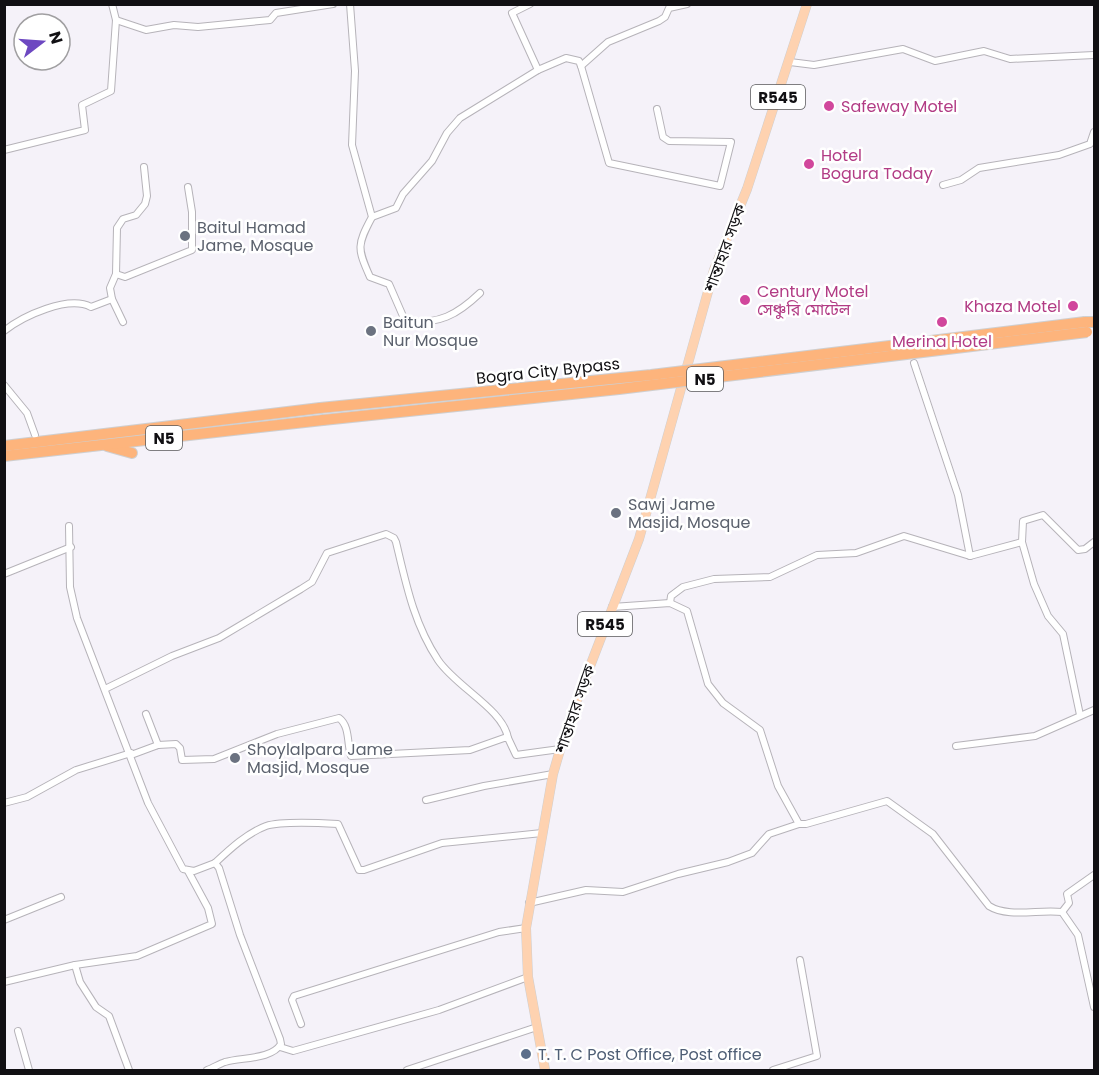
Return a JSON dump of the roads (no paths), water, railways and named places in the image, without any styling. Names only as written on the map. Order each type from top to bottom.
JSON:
[{"type":"highway","name":"Bogra City Bypass","points":[[4,446],[321,414],[1090,327]]},
{"type":"highway","name":"Bogra City Bypass","points":[[4,456],[102,445],[321,414]]},
{"type":"highway","points":[[102,445],[132,453]]},
{"type":"main road","name":"R545","points":[[790,62],[807,4]]},
{"type":"main road","name":"শান্তাহার সড়ক","points":[[545,1071],[528,977],[526,928],[528,903],[553,774],[560,749],[639,539],[714,270],[747,189],[790,62]]},
{"type":"street","points":[[4,150],[85,130],[82,105],[111,91],[116,20],[112,4]]},
{"type":"street","points":[[116,20],[146,30],[174,25],[227,25],[270,20],[276,13],[333,4]]},
{"type":"street","points":[[350,4],[355,71],[352,145],[372,217]]},
{"type":"street","points":[[530,4],[512,13],[538,70]]},
{"type":"street","points":[[581,66],[608,42],[665,18],[669,8],[687,4]]},
{"type":"street","points":[[790,62],[814,65],[903,49],[935,62],[984,51],[1010,59],[1083,58],[1095,55]]},
{"type":"street","points":[[480,292],[464,308],[447,317],[431,323],[406,323],[389,284],[370,277],[362,258],[359,240],[372,217],[396,208],[404,194],[432,161],[447,133],[460,118],[538,70],[566,58],[579,61],[609,163],[720,186],[731,142],[669,141],[663,137],[657,109]]},
{"type":"street","points":[[943,184],[961,180],[979,168],[1059,155],[1090,144],[1095,132]]},
{"type":"street","points":[[123,322],[112,299],[111,288],[116,274],[117,228],[123,219],[136,215],[146,204],[144,167]]},
{"type":"street","points":[[116,274],[125,277],[192,250],[192,212],[188,187]]},
{"type":"street","points":[[4,331],[32,313],[83,303],[91,307],[112,299]]},
{"type":"street","points":[[914,363],[957,495],[970,556]]},
{"type":"street","points":[[4,385],[27,413],[35,435]]},
{"type":"street","points":[[1080,715],[1063,634],[1048,616],[1034,584],[1022,542],[1023,520],[1043,515],[1078,550],[1085,549],[1095,542]]},
{"type":"street","points":[[5,981],[75,965],[137,956],[212,924],[208,908],[188,871],[183,869],[148,803],[77,618],[70,587],[69,526]]},
{"type":"street","points":[[105,689],[172,656],[219,638],[301,589],[312,582],[327,553],[386,534],[394,538],[396,543],[413,613],[433,652],[462,688],[500,719],[516,755],[560,749]]},
{"type":"street","points":[[670,603],[671,596],[683,586],[714,579],[770,577],[817,555],[856,553],[904,536],[970,556],[1022,542]]},
{"type":"street","points":[[4,574],[71,547]]},
{"type":"street","points":[[612,607],[670,603],[687,611],[708,684],[715,694],[760,730],[778,786],[799,824]]},
{"type":"street","points":[[956,746],[1035,736],[1080,715],[1095,711]]},
{"type":"street","points":[[146,714],[158,746]]},
{"type":"street","points":[[4,803],[27,796],[76,770],[158,746],[176,744],[182,760],[214,759],[277,734],[339,717],[343,720],[348,734],[351,756],[470,750],[508,738]]},
{"type":"street","points":[[426,800],[484,786],[553,774]]},
{"type":"street","points":[[528,903],[586,890],[623,892],[678,874],[728,862],[752,852],[769,834],[887,801],[933,834],[989,906],[997,912],[1042,910],[1062,912],[1078,935],[1092,984],[1095,1007]]},
{"type":"street","points":[[188,871],[215,862],[265,826],[278,824],[338,824],[359,870],[442,843],[542,833]]},
{"type":"street","points":[[215,862],[225,881],[240,935],[280,1039],[280,1047]]},
{"type":"street","points":[[1062,912],[1069,903],[1067,894],[1095,875]]},
{"type":"street","points":[[4,920],[61,897]]},
{"type":"street","points":[[301,1024],[291,1000],[294,996],[499,932],[526,928]]},
{"type":"street","points":[[773,1071],[817,1056],[800,960]]},
{"type":"street","points":[[75,965],[80,982],[96,1007],[109,1016],[129,1071]]},
{"type":"street","points":[[207,1071],[225,1063],[257,1057],[280,1047],[294,1051],[439,1010],[528,977]]},
{"type":"street","points":[[407,1071],[537,1027]]},
{"type":"street","points":[[18,1031],[29,1071]]},
{"type":"place","name":"Safeway Motel","points":[[829,106]]},
{"type":"place","name":"Hotel Bogura Today","points":[[809,164]]},
{"type":"place","name":"Baitul Hamad Jame, Mosque","points":[[185,236]]},
{"type":"place","name":"Century Motel সেঞ্চুরি মোটেল","points":[[745,300]]},
{"type":"place","name":"Khaza Motel","points":[[1073,306]]},
{"type":"place","name":"Merina Hotel","points":[[942,322]]},
{"type":"place","name":"Baitun Nur Mosque","points":[[371,331]]},
{"type":"place","name":"Sawj Jame Masjid, Mosque","points":[[616,513]]},
{"type":"place","name":"Shoylalpara Jame Masjid, Mosque","points":[[235,758]]},
{"type":"place","name":"T. T. C Post Office, Post office","points":[[526,1054]]}]
